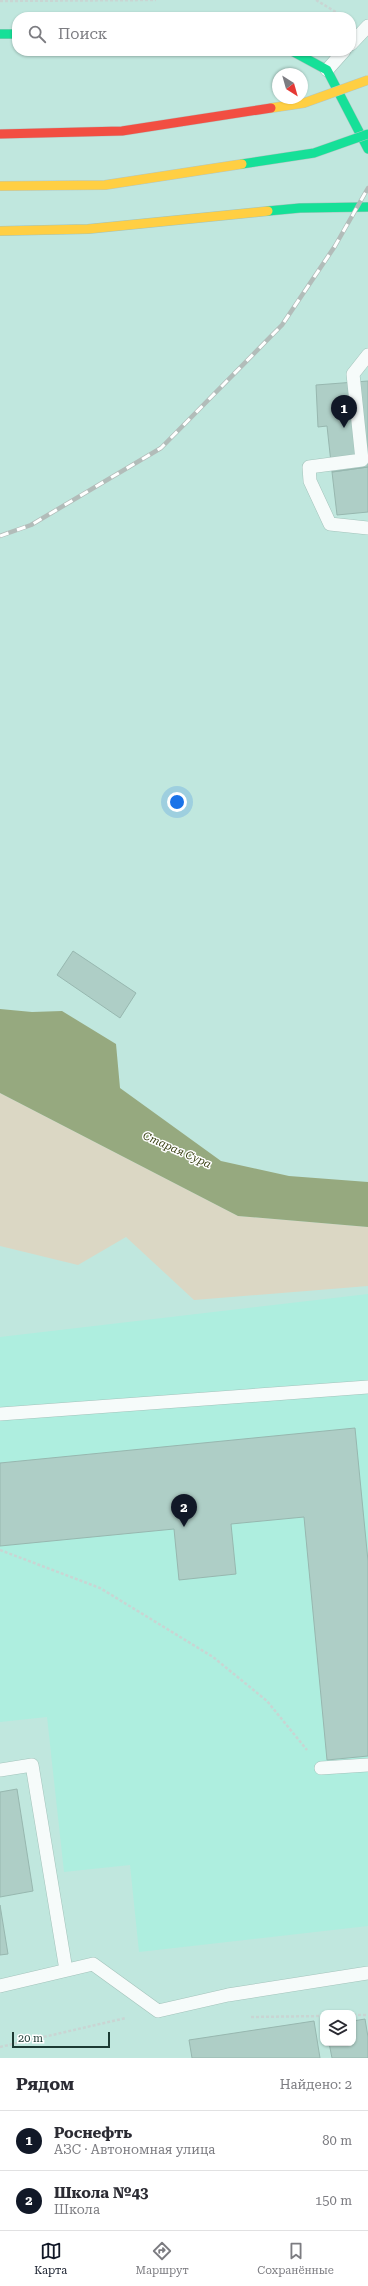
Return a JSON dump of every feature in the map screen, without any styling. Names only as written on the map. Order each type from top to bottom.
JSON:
[{"type":"main road","points":[[0,34],[12,34]]},
{"type":"main road","points":[[301,56],[327,70],[368,149]]},
{"type":"main road","points":[[0,134],[122,131],[304,103],[368,80]]},
{"type":"main road","points":[[0,186],[113,183],[314,153],[368,134]]},
{"type":"main road","points":[[0,231],[88,229],[300,208],[368,207]]},
{"type":"lane","points":[[356,39],[368,26]]},
{"type":"lane","points":[[327,70],[340,56]]},
{"type":"lane","points":[[368,355],[353,374],[365,460],[309,467],[310,481],[330,524],[368,528]]},
{"type":"lane","points":[[0,1414],[368,1387]]},
{"type":"lane","points":[[0,1770],[32,1765],[66,1970]]},
{"type":"lane","points":[[321,1768],[368,1765]]},
{"type":"lane","points":[[0,1986],[93,1964],[158,2011],[228,1995],[368,1973]]},
{"type":"path","points":[[0,1],[156,0]]},
{"type":"path","points":[[316,0],[336,12]]},
{"type":"path","points":[[0,1550],[100,1588],[213,1657],[267,1701],[321,1768]]},
{"type":"path","points":[[0,2047],[158,2011]]},
{"type":"path","points":[[356,2015],[368,2015]]},
{"type":"shaded area","points":[[0,1093],[238,1216],[368,1227],[368,1286],[194,1300],[126,1237],[78,1265],[0,1246]]},
{"type":"shaded area","points":[[368,1294],[368,1926],[139,1952],[130,1865],[64,1872],[47,1717],[0,1722],[0,1337]]},
{"type":"water","name":"Старая Сура","points":[[0,1009],[32,1012],[62,1011],[116,1044],[120,1088],[221,1161],[289,1176],[368,1182],[368,1227],[238,1216],[0,1093]]},
{"type":"building","points":[[368,381],[368,467],[332,472],[327,426],[318,427],[316,385]]},
{"type":"building","points":[[368,467],[368,512],[337,515],[332,472]]},
{"type":"building","points":[[73,951],[136,993],[120,1018],[57,975]]},
{"type":"building","points":[[355,1428],[368,1561],[368,1756],[327,1760],[304,1517],[231,1524],[236,1574],[179,1580],[174,1529],[0,1546],[0,1463]]},
{"type":"building","points":[[17,1789],[33,1891],[0,1897],[0,1792]]},
{"type":"building","points":[[0,1905],[8,1954],[0,1955]]},
{"type":"building","points":[[365,2019],[368,2037],[368,2058],[332,2058],[330,2046],[356,2046],[356,2020]]},
{"type":"building","points":[[314,2021],[320,2058],[192,2058],[189,2040]]},
{"type":"railway","points":[[0,536],[31,525],[161,448],[282,325],[335,246],[368,188]]},
{"type":"traffic: fast","points":[[0,34],[12,34]]},
{"type":"traffic: fast","points":[[301,56],[327,70],[368,149]]},
{"type":"traffic: fast","points":[[242,164],[314,153],[368,134]]},
{"type":"traffic: fast","points":[[268,211],[300,208],[368,207]]},
{"type":"traffic: slow","points":[[271,108],[304,103],[368,80]]},
{"type":"traffic: slow","points":[[0,186],[105,185],[242,164]]},
{"type":"traffic: slow","points":[[0,231],[88,229],[268,211]]},
{"type":"traffic: jam","points":[[0,134],[122,131],[271,108]]},
{"type":"place","name":"Роснефть","points":[[344,428]]},
{"type":"place","name":"Школа №43","points":[[184,1527]]}]
